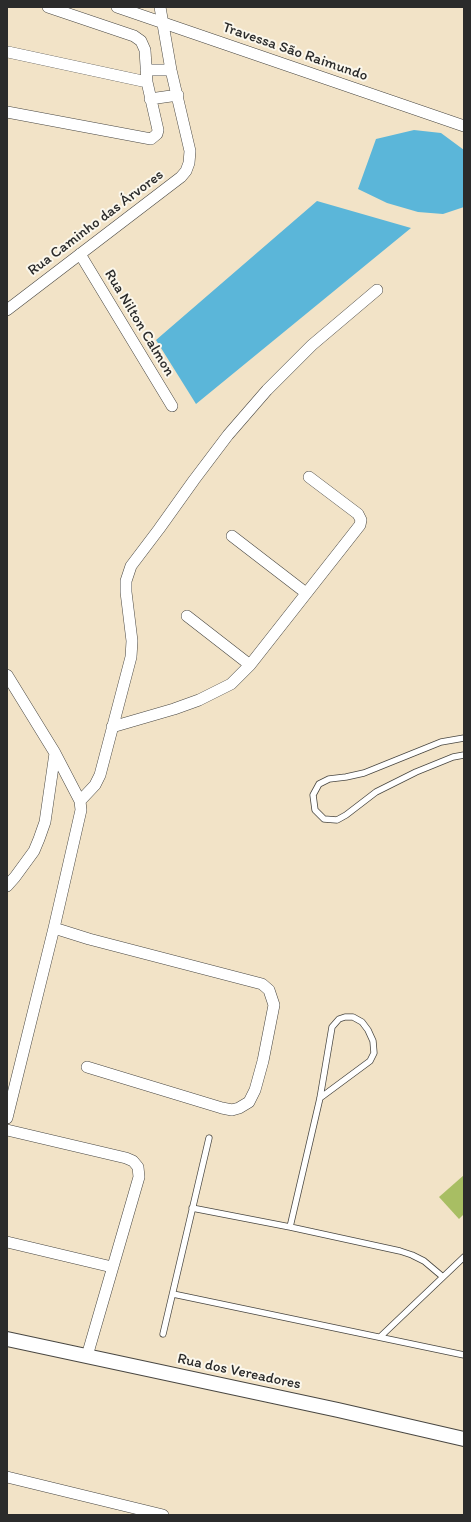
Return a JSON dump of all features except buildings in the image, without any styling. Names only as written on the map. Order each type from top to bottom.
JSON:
[{"type":"street","points":[[7,112],[150,139],[154,138],[158,130],[147,82],[144,46],[134,36],[48,7]]},
{"type":"street","name":"Travessa São Raimundo","points":[[117,7],[464,126]]},
{"type":"street","points":[[150,99],[178,95],[171,70],[160,7]]},
{"type":"street","points":[[8,52],[147,82]]},
{"type":"street","points":[[146,70],[171,70]]},
{"type":"street","name":"Rua Caminho das Árvores","points":[[7,310],[181,177],[186,171],[190,151],[178,95]]},
{"type":"street","name":"Rua Nilton Calmon","points":[[80,254],[172,406]]},
{"type":"street","points":[[80,801],[95,785],[100,775],[131,657],[132,641],[126,592],[126,581],[130,566],[228,435],[266,390],[312,345],[377,290]]},
{"type":"street","points":[[112,726],[174,709],[199,700],[231,684],[250,664],[360,525],[361,520],[358,514],[309,476]]},
{"type":"street","points":[[232,536],[306,592]]},
{"type":"street","points":[[187,616],[250,664]]},
{"type":"street","points":[[7,675],[55,753],[80,801],[81,810],[54,928],[7,1118]]},
{"type":"street","points":[[7,886],[34,851],[39,839],[47,808],[55,753]]},
{"type":"street","points":[[54,928],[89,939],[262,984],[269,990],[274,1004],[263,1061],[255,1090],[249,1102],[238,1108],[232,1110],[222,1108],[88,1067]]},
{"type":"street","points":[[7,1130],[126,1158],[133,1161],[138,1168],[139,1177],[87,1356]]},
{"type":"street","points":[[7,1242],[112,1267]]},
{"type":"street","name":"Rua dos Vereadores","points":[[7,1339],[464,1439]]},
{"type":"street","points":[[7,1477],[164,1515]]},
{"type":"lane","points":[[464,738],[442,742],[364,773],[330,779],[319,784],[313,795],[315,810],[324,819],[337,820],[346,816],[359,804],[383,789],[416,772],[453,757],[464,755]]},
{"type":"lane","points":[[290,1227],[320,1098],[332,1027],[339,1019],[353,1017],[362,1022],[368,1030],[373,1041],[374,1053],[370,1061],[320,1098]]},
{"type":"lane","points":[[163,1334],[208,1138]]},
{"type":"lane","points":[[192,1208],[290,1227],[412,1255],[424,1261],[443,1277]]},
{"type":"lane","points":[[380,1337],[464,1257]]},
{"type":"lane","points":[[173,1294],[464,1355]]},
{"type":"green space","points":[[464,1175],[464,1214],[459,1219],[439,1197]]},
{"type":"water","points":[[414,130],[441,133],[464,150],[464,207],[443,214],[418,212],[387,203],[358,189],[376,139]]},
{"type":"water","points":[[317,201],[411,228],[196,404],[156,340]]}]
